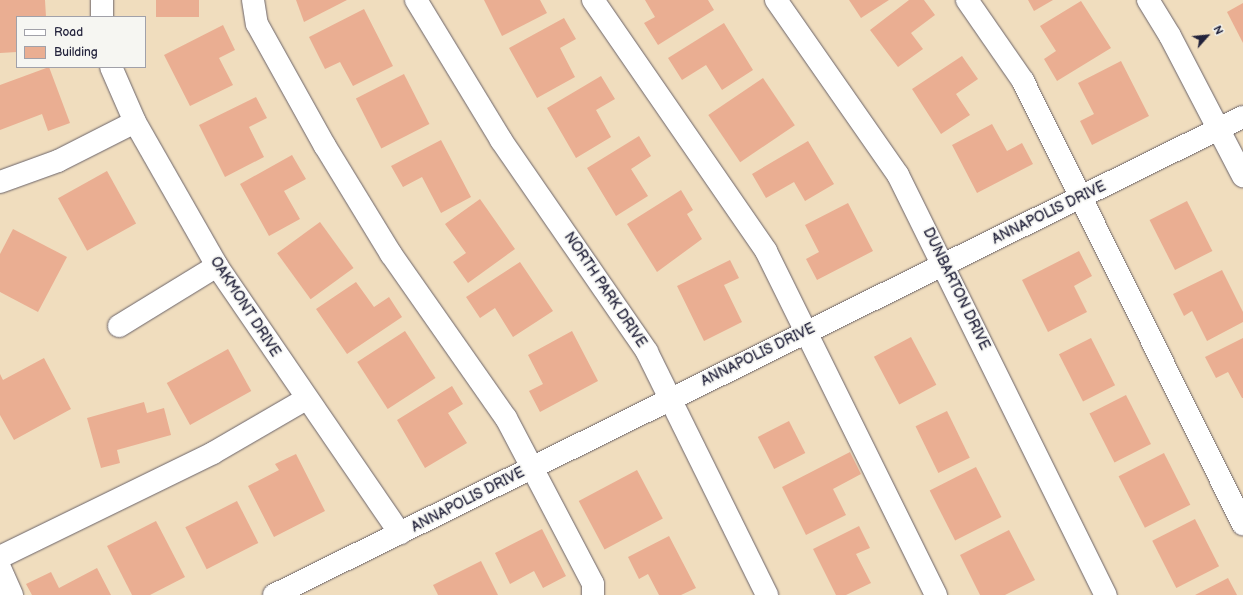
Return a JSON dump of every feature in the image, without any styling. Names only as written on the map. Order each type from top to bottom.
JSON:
[{"type":"street","points":[[102,0],[102,16]]},
{"type":"street","points":[[253,0],[257,24],[325,146],[392,254],[506,418],[593,584],[593,595]]},
{"type":"street","name":"NORTH PARK DRIVE","points":[[416,0],[501,140],[624,315],[671,398],[767,595]]},
{"type":"street","points":[[592,0],[766,251],[936,595]]},
{"type":"street","name":"DUNBARTON DRIVE","points":[[776,0],[898,175],[944,264],[1106,595]]},
{"type":"street","points":[[967,0],[1023,81],[1082,197],[1243,524]]},
{"type":"street","points":[[1148,0],[1220,128],[1243,176]]},
{"type":"street","name":"OAKMONT DRIVE","points":[[111,68],[135,122],[217,266],[306,399],[400,533]]},
{"type":"street","name":"ANNAPOLIS DRIVE","points":[[274,595],[1243,117]]},
{"type":"street","points":[[0,182],[58,161],[135,122]]},
{"type":"street","points":[[119,326],[217,266]]},
{"type":"street","points":[[0,558],[213,453],[306,399]]},
{"type":"street","points":[[0,568],[12,595]]},
{"type":"building","points":[[0,0],[45,0],[46,16],[16,16],[16,52],[0,53]]},
{"type":"building","points":[[156,0],[199,0],[199,17],[156,17]]},
{"type":"building","points":[[296,0],[347,0],[304,22]]},
{"type":"building","points":[[484,0],[540,0],[547,13],[502,36]]},
{"type":"building","points":[[645,0],[708,0],[714,10],[658,45],[644,23],[655,17]]},
{"type":"building","points":[[849,0],[889,0],[861,18]]},
{"type":"building","points":[[909,0],[924,0],[935,15],[911,33],[923,49],[898,67],[870,30]]},
{"type":"building","points":[[1028,0],[1053,0],[1034,11]]},
{"type":"building","points":[[1081,1],[1111,48],[1057,81],[1044,59],[1056,51],[1040,26]]},
{"type":"building","points":[[1243,3],[1243,43],[1227,12]]},
{"type":"building","points":[[364,9],[393,66],[353,86],[340,62],[325,69],[309,37]]},
{"type":"building","points":[[564,18],[576,39],[560,48],[575,77],[537,98],[509,48]]},
{"type":"building","points":[[724,23],[753,70],[722,90],[706,65],[682,80],[668,58]]},
{"type":"building","points":[[223,25],[235,50],[219,58],[233,85],[190,106],[164,55]]},
{"type":"building","points":[[962,56],[978,79],[956,94],[970,115],[941,134],[912,89]]},
{"type":"building","points":[[1121,61],[1149,116],[1092,145],[1080,121],[1094,114],[1078,83]]},
{"type":"building","points":[[49,68],[70,123],[48,131],[42,114],[0,130],[0,85]]},
{"type":"building","points":[[404,74],[429,124],[381,148],[356,99]]},
{"type":"building","points":[[601,76],[615,99],[596,110],[611,137],[576,158],[547,108]]},
{"type":"building","points":[[763,78],[795,125],[740,162],[708,115]]},
{"type":"building","points":[[256,97],[267,118],[249,127],[264,157],[225,177],[199,125]]},
{"type":"building","points":[[992,124],[1007,151],[1022,143],[1033,164],[977,193],[952,145]]},
{"type":"building","points":[[639,136],[651,156],[631,169],[648,196],[616,216],[587,168]]},
{"type":"building","points":[[441,140],[471,197],[441,213],[422,177],[403,187],[391,166]]},
{"type":"building","points":[[808,141],[834,184],[805,201],[794,182],[766,198],[752,174]]},
{"type":"building","points":[[292,155],[306,179],[284,191],[300,219],[269,236],[240,184]]},
{"type":"building","points":[[107,171],[136,223],[87,251],[58,198]]},
{"type":"building","points":[[681,190],[693,210],[687,214],[702,239],[657,272],[627,224]]},
{"type":"building","points":[[480,199],[515,249],[468,283],[453,262],[466,253],[445,224]]},
{"type":"building","points":[[1187,201],[1212,251],[1175,270],[1150,220]]},
{"type":"building","points":[[848,203],[873,251],[817,280],[806,259],[819,252],[805,225]]},
{"type":"building","points":[[320,222],[354,268],[311,299],[277,253]]},
{"type":"building","points":[[13,229],[67,257],[38,312],[0,292],[0,254]]},
{"type":"building","points":[[1079,251],[1092,276],[1074,286],[1087,312],[1048,332],[1022,280]]},
{"type":"building","points":[[730,260],[739,278],[724,285],[742,322],[704,341],[677,286]]},
{"type":"building","points":[[520,262],[553,311],[513,337],[495,308],[480,318],[466,297]]},
{"type":"building","points":[[1222,270],[1243,312],[1243,322],[1207,341],[1192,311],[1184,316],[1173,294]]},
{"type":"building","points":[[356,282],[374,307],[389,297],[402,317],[347,354],[316,309]]},
{"type":"building","points":[[405,331],[435,378],[388,409],[357,362]]},
{"type":"building","points":[[572,331],[598,381],[540,412],[529,391],[543,384],[528,355]]},
{"type":"building","points":[[911,337],[936,385],[899,404],[874,357]]},
{"type":"building","points":[[1091,338],[1115,385],[1083,402],[1059,354]]},
{"type":"building","points":[[1243,338],[1242,398],[1228,372],[1216,378],[1205,357]]},
{"type":"building","points":[[228,349],[251,391],[190,425],[167,383]]},
{"type":"building","points":[[44,358],[71,409],[14,440],[0,415],[0,374],[3,380]]},
{"type":"building","points":[[452,386],[463,404],[448,413],[467,443],[425,468],[397,420]]},
{"type":"building","points":[[1126,395],[1151,444],[1114,463],[1089,414]]},
{"type":"building","points":[[144,402],[147,413],[164,408],[171,435],[117,450],[120,463],[101,468],[87,418]]},
{"type":"building","points":[[947,411],[970,458],[938,473],[916,426]]},
{"type":"building","points":[[789,421],[805,453],[774,469],[758,437]]},
{"type":"building","points":[[850,452],[861,474],[833,489],[846,515],[806,535],[782,487]]},
{"type":"building","points":[[1164,453],[1190,505],[1145,528],[1119,476]]},
{"type":"building","points":[[296,454],[325,511],[274,537],[248,486],[279,470],[275,464]]},
{"type":"building","points":[[976,467],[1001,517],[955,541],[930,491]]},
{"type":"building","points":[[637,470],[663,519],[605,550],[579,501]]},
{"type":"building","points":[[237,501],[258,543],[207,569],[185,527]]},
{"type":"building","points":[[1195,519],[1219,566],[1176,588],[1152,541]]},
{"type":"building","points":[[156,521],[185,577],[150,595],[132,595],[107,546]]},
{"type":"building","points":[[859,526],[870,548],[856,554],[871,583],[846,595],[836,595],[813,549]]},
{"type":"building","points":[[542,529],[566,576],[543,588],[534,571],[510,584],[495,553]]},
{"type":"building","points":[[1009,530],[1035,580],[1005,595],[980,595],[960,555]]},
{"type":"building","points":[[669,536],[696,588],[681,595],[659,595],[648,574],[639,579],[628,557]]},
{"type":"building","points":[[481,561],[498,595],[438,595],[433,585]]},
{"type":"building","points":[[97,568],[111,595],[32,595],[26,584],[51,572],[59,588]]},
{"type":"building","points":[[1228,578],[1237,595],[1195,595]]}]
